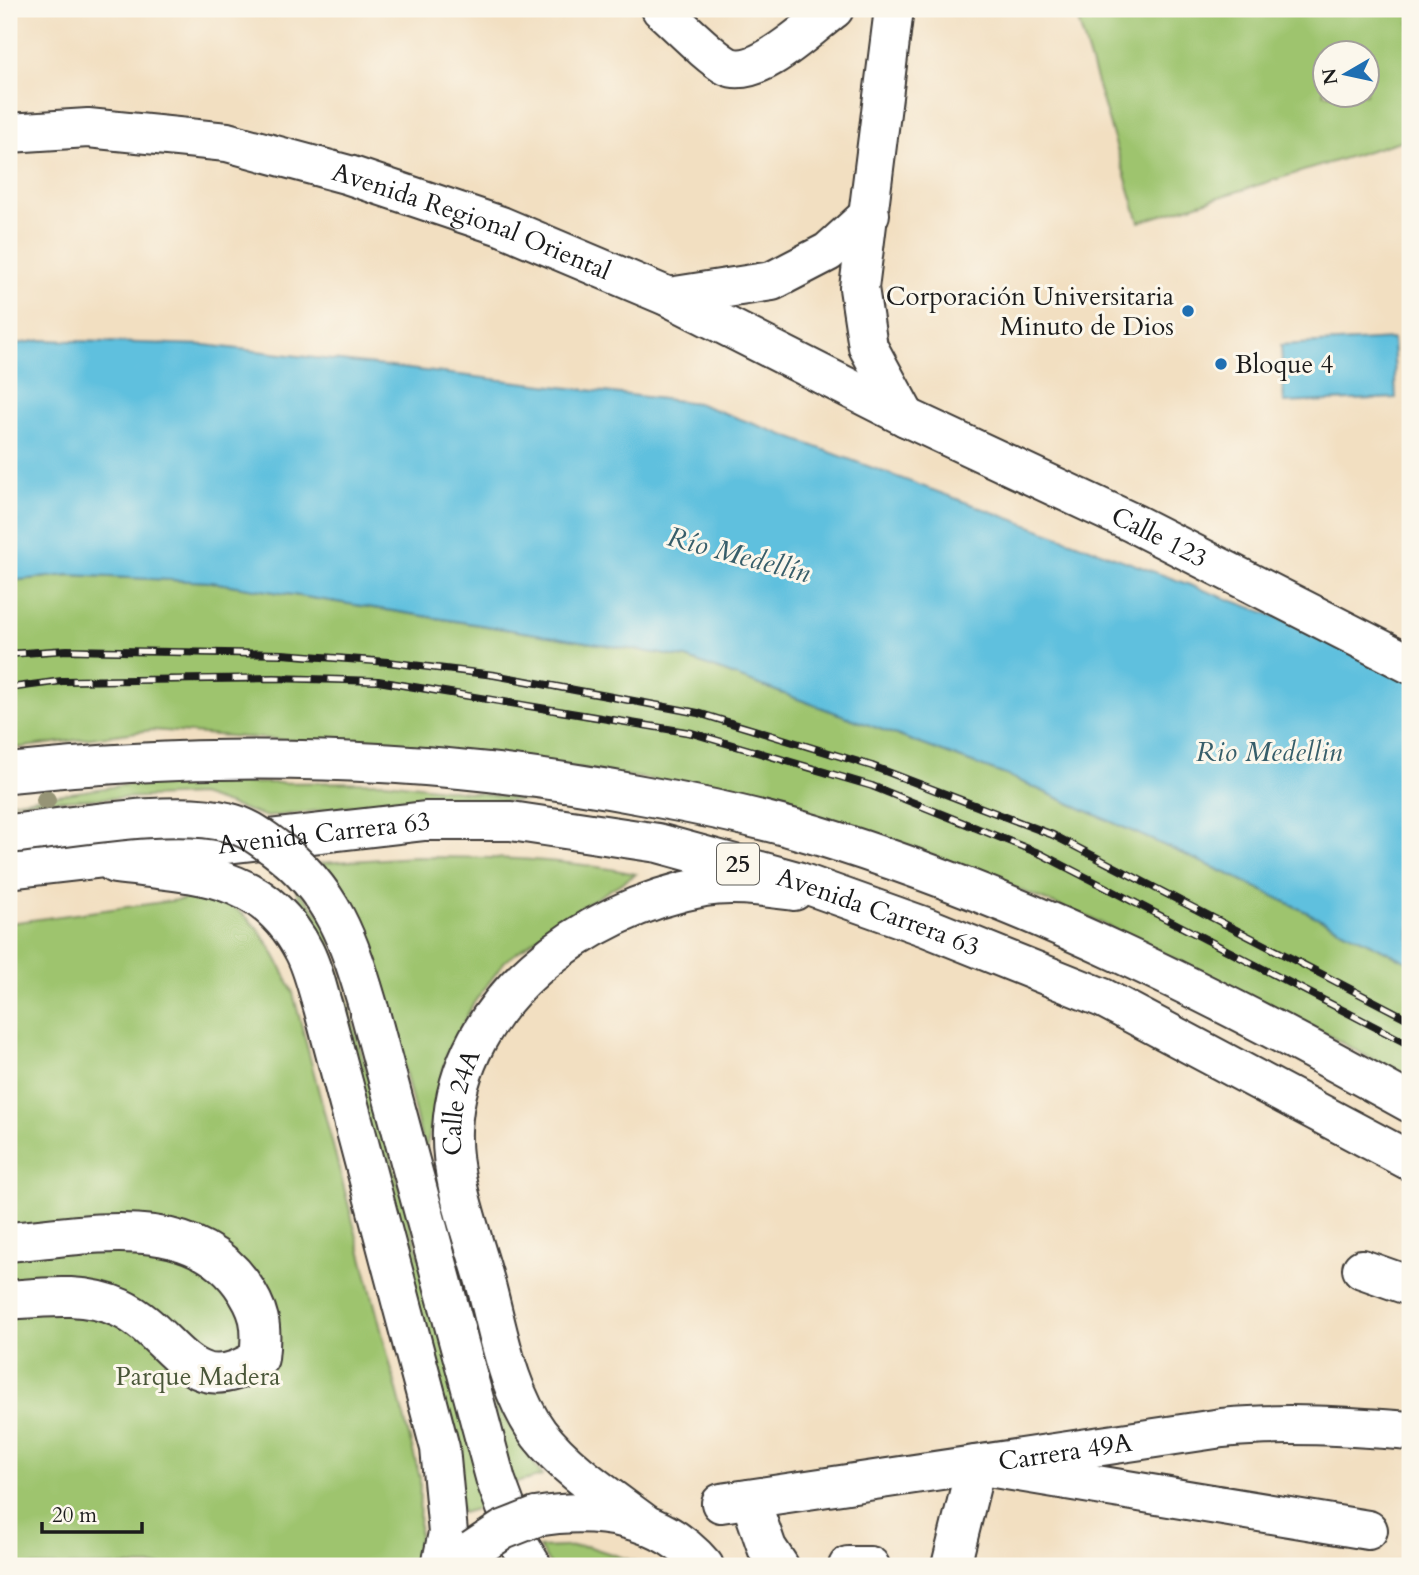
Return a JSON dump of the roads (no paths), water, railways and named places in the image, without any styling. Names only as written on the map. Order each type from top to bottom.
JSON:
[{"type":"main road","points":[[661,9],[728,66],[748,69],[769,58],[834,9]]},
{"type":"main road","points":[[894,9],[859,289],[868,347],[906,417]]},
{"type":"main road","name":"Avenida Regional Oriental","points":[[9,133],[88,128],[227,142],[349,175],[501,226],[669,297],[906,417]]},
{"type":"main road","points":[[669,297],[772,281],[828,252],[870,214]]},
{"type":"main road","name":"Calle 123","points":[[906,417],[1133,523],[1410,664]]},
{"type":"main road","name":"Avenida Carrera 63","points":[[9,773],[108,762],[216,758],[449,766],[564,780],[700,806],[812,834],[951,882],[1090,939],[1190,985],[1410,1103]]},
{"type":"main road","points":[[9,834],[178,817],[226,821],[253,831],[286,855],[314,882],[335,912],[353,953],[496,1481],[521,1548],[532,1566]]},
{"type":"main road","name":"Avenida Carrera 63","points":[[9,869],[372,825],[425,821],[511,821],[658,843],[724,860],[840,897],[926,927],[1103,998],[1410,1161]]},
{"type":"main road","points":[[78,859],[199,874],[234,883],[272,906],[292,929],[306,953],[323,1007],[440,1448],[448,1533],[457,1561],[503,1530],[536,1517],[569,1511],[602,1512],[644,1523],[673,1538],[704,1566]]},
{"type":"main road","name":"Calle 24A","points":[[644,1523],[558,1455],[538,1433],[518,1396],[456,1172],[452,1131],[458,1091],[476,1044],[499,1007],[534,968],[565,944],[602,921],[660,899],[705,887],[748,885],[840,897]]},
{"type":"main road","points":[[9,1242],[113,1234],[155,1234],[187,1241],[209,1252],[234,1274],[253,1300],[263,1329],[259,1357],[239,1371],[212,1376],[181,1357],[148,1327],[94,1299],[62,1295],[9,1300]]},
{"type":"main road","points":[[1362,1269],[1410,1286]]},
{"type":"main road","name":"Carrera 49A","points":[[779,1566],[736,1501],[1266,1424],[1332,1424],[1410,1431]]},
{"type":"main road","points":[[951,1566],[976,1465],[1368,1531]]},
{"type":"main road","points":[[848,1566],[870,1566]]},
{"type":"water","points":[[1393,339],[1396,398],[1284,403],[1281,345]]},
{"type":"water","name":"Rio Medellin","points":[[42,340],[205,345],[697,403],[1350,644],[1410,679],[1410,963],[1237,878],[1011,777],[686,658],[211,582],[69,575],[9,581],[9,345]]},
{"type":"railway","points":[[9,654],[67,650],[282,654],[388,662],[494,675],[698,713],[872,766],[1053,835],[1410,1020]]},
{"type":"railway","points":[[9,688],[62,681],[274,678],[378,681],[692,733],[872,786],[1041,854],[1410,1045]]},
{"type":"place","name":"Corporación Universitaria Minuto de Dios","points":[[1188,311]]},
{"type":"place","name":"Bloque 4","points":[[1221,364]]},
{"type":"water label","name":"Río Medellín","points":[[739,554]]},
{"type":"park label","name":"Parque Madera","points":[[198,1376]]}]
